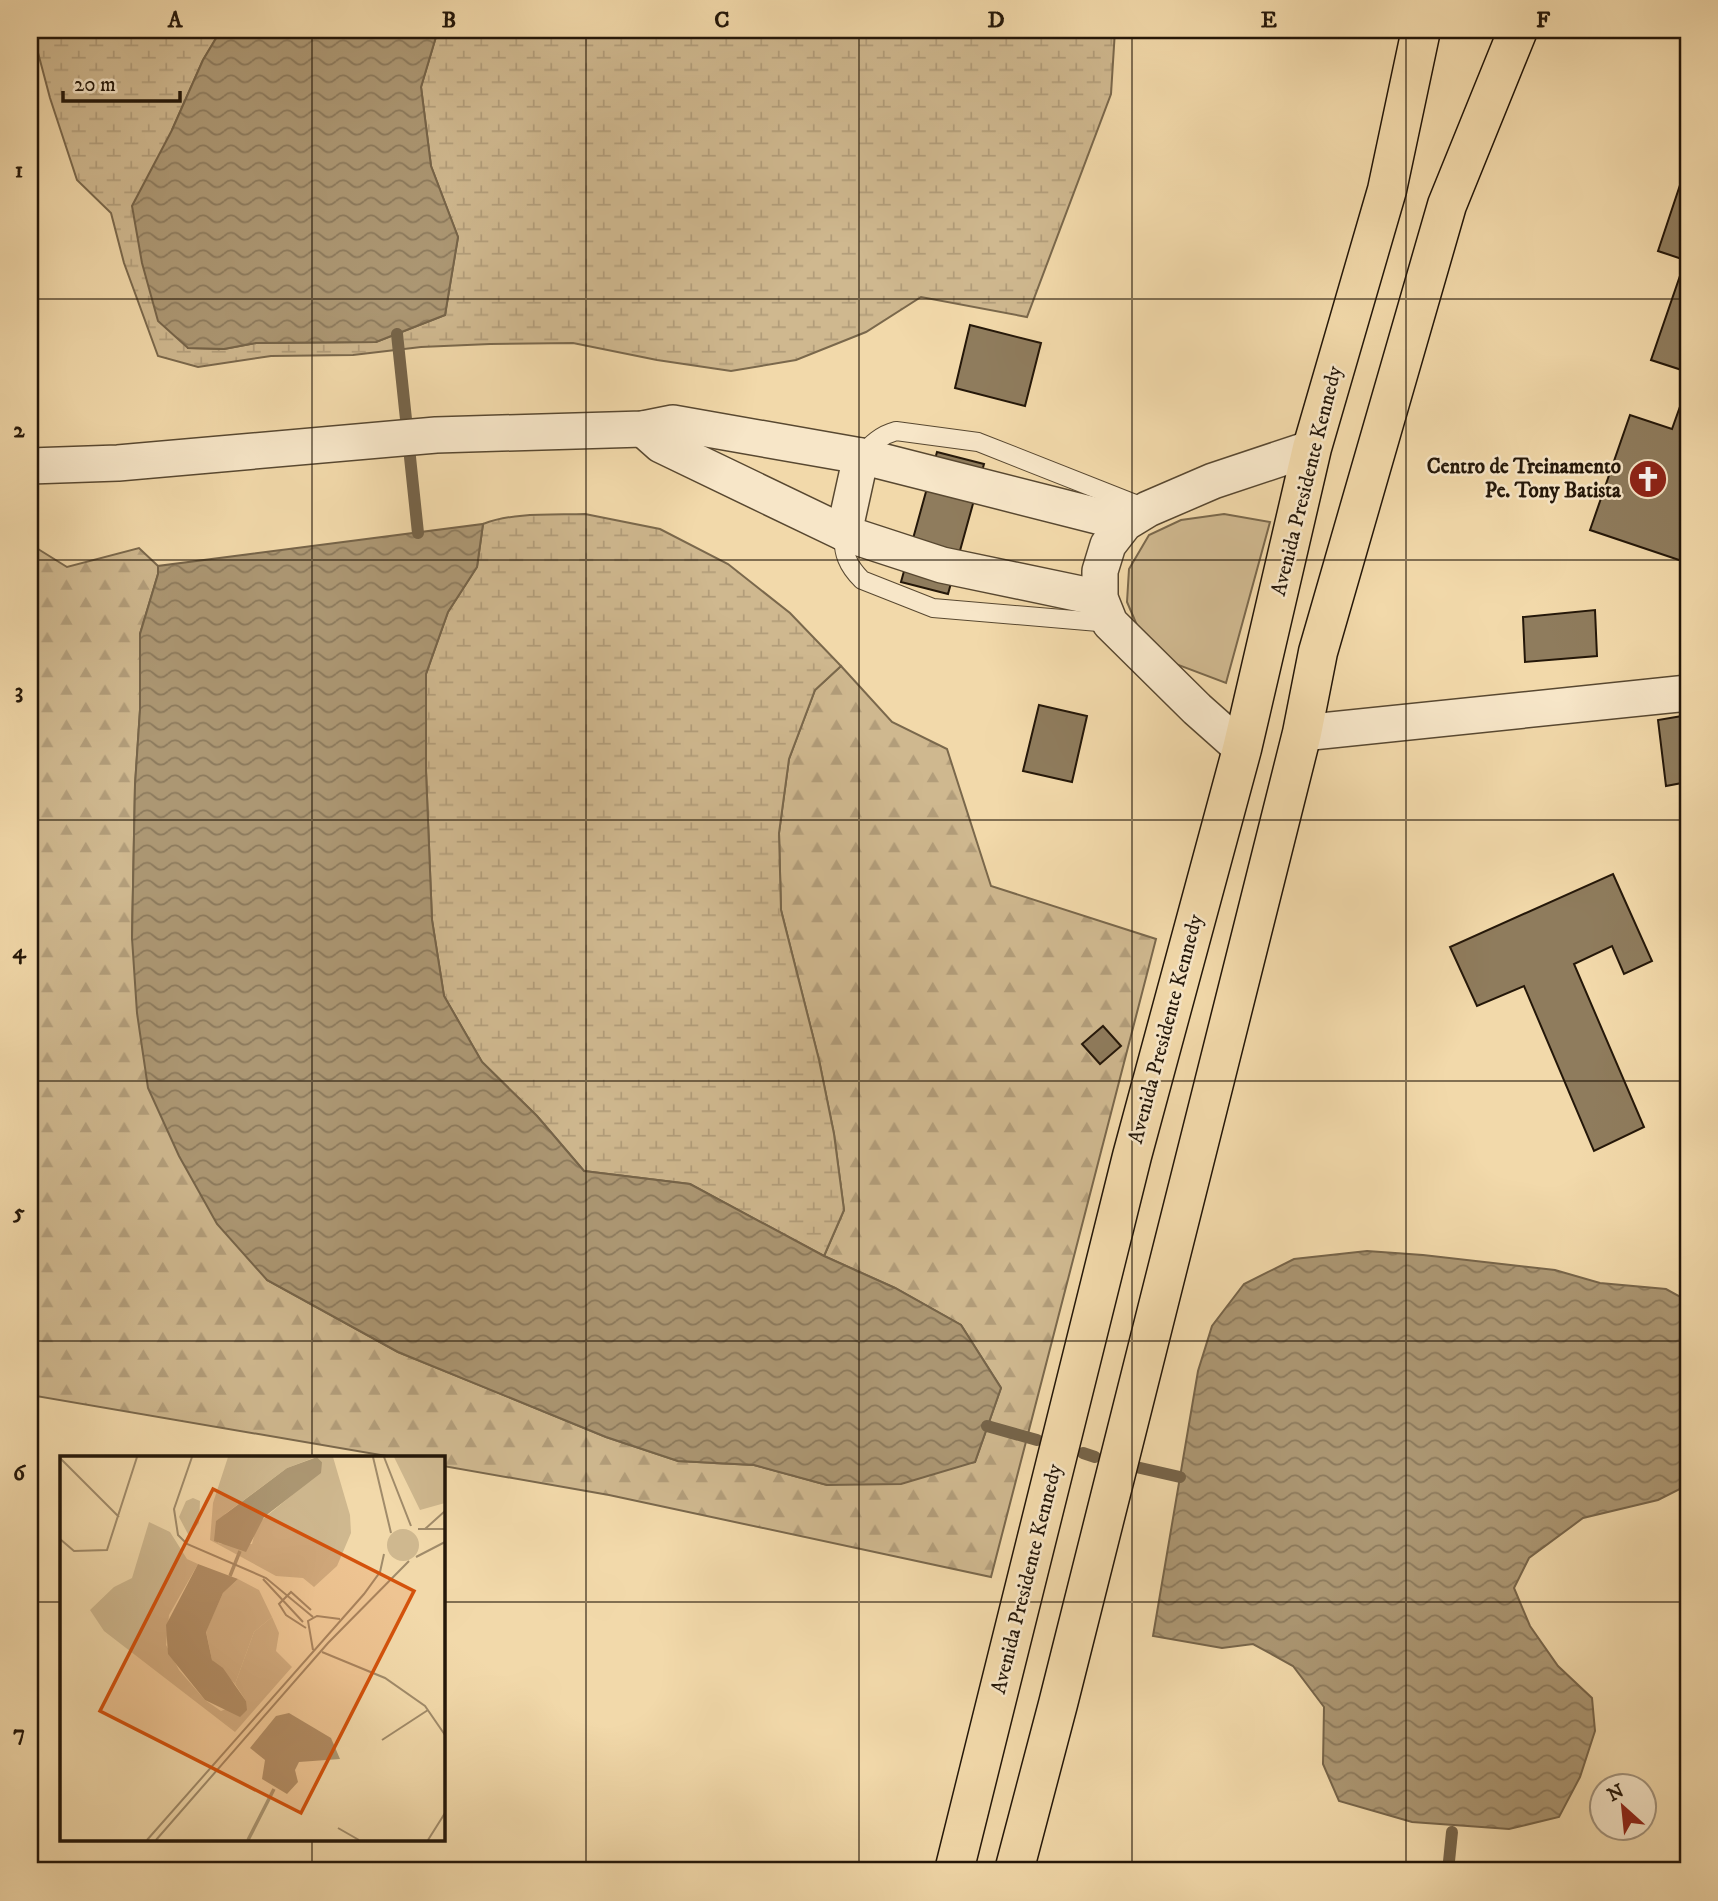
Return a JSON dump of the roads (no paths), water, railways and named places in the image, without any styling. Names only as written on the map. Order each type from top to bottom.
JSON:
[{"type":"main road","name":"Avenida Presidente Kennedy","points":[[954,1871],[1132,1156],[1242,749],[1312,448],[1387,190],[1422,30]]},
{"type":"main road","points":[[1014,1871],[1302,733],[1318,652],[1447,205],[1518,30]]},
{"type":"street","points":[[30,466],[118,463],[436,435],[643,429],[673,423],[861,456],[1136,516]]},
{"type":"street","points":[[643,429],[661,445],[844,533],[942,565],[1105,610],[1197,709],[1242,749]]},
{"type":"street","points":[[1105,610],[1100,571],[1108,545],[1136,516],[1213,481],[1312,448]]},
{"type":"street","points":[[844,533],[861,456]]},
{"type":"street","points":[[1302,733],[1688,693]]},
{"type":"water","points":[[221,30],[438,30],[421,87],[431,166],[458,237],[445,315],[376,342],[256,343],[224,349],[188,348],[158,321],[142,263],[132,206],[172,130],[203,60]]},
{"type":"water","points":[[483,524],[477,567],[448,612],[426,674],[426,771],[432,920],[444,996],[482,1062],[537,1116],[584,1171],[690,1184],[824,1256],[895,1288],[961,1325],[1001,1388],[975,1462],[901,1484],[827,1485],[754,1465],[678,1461],[606,1437],[398,1352],[267,1280],[217,1224],[179,1156],[148,1088],[137,1013],[132,938],[140,634],[158,566]]},
{"type":"water","points":[[1367,1251],[1555,1270],[1600,1283],[1666,1289],[1688,1301],[1688,1485],[1658,1500],[1583,1518],[1529,1558],[1514,1588],[1530,1626],[1558,1666],[1592,1698],[1595,1731],[1580,1777],[1559,1817],[1509,1829],[1412,1822],[1339,1801],[1323,1764],[1324,1707],[1293,1666],[1253,1644],[1222,1648],[1153,1636],[1198,1371],[1212,1326],[1244,1284],[1294,1259]]},
{"type":"waterway","points":[[397,334],[418,533]]},
{"type":"waterway","points":[[987,1426],[1037,1440]]},
{"type":"waterway","points":[[1083,1453],[1095,1457]]},
{"type":"waterway","points":[[1136,1467],[1180,1477]]},
{"type":"waterway","points":[[1448,1871],[1452,1832]]},
{"type":"place","name":"Centro de Treinamento Pe. Tony Batista","points":[[1648,479]]}]
